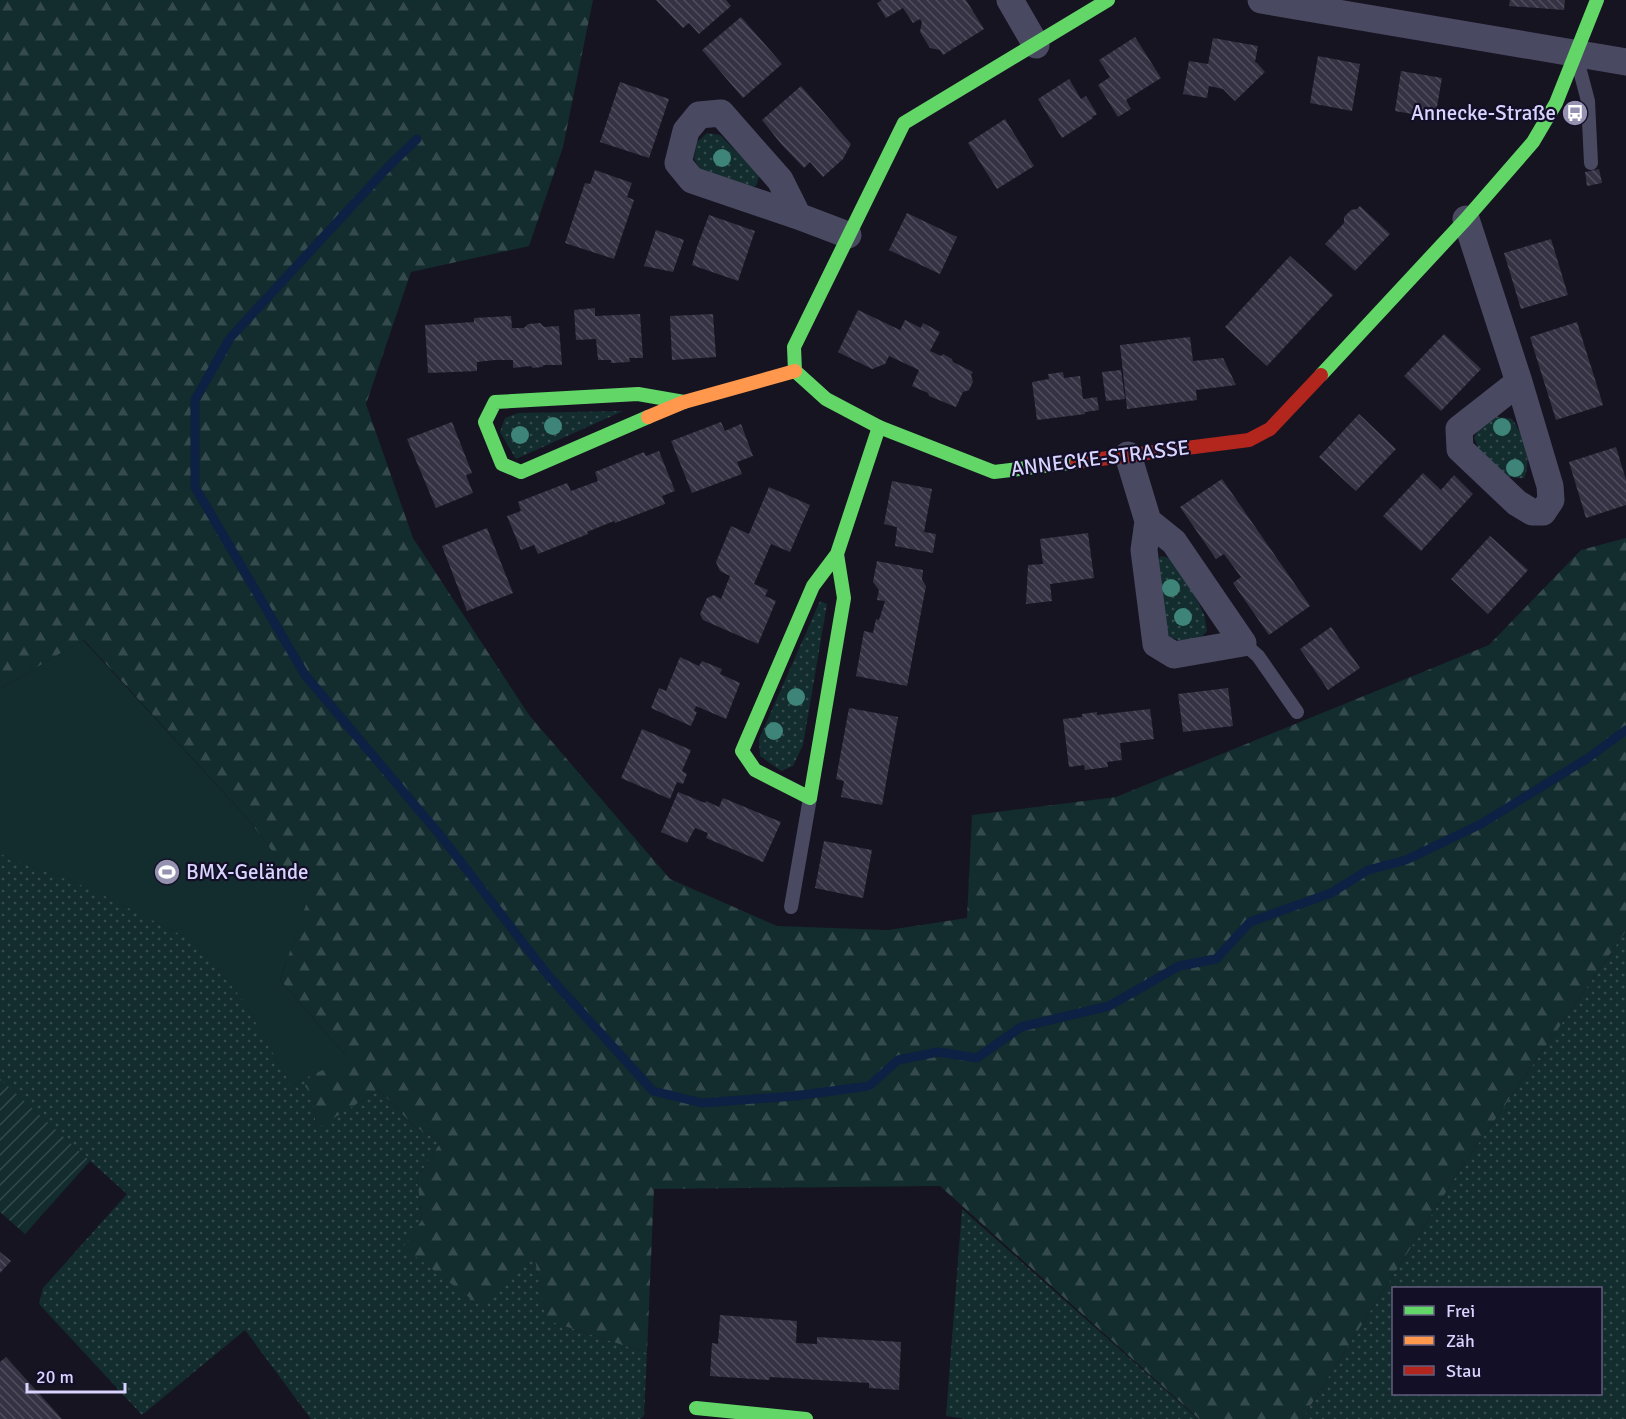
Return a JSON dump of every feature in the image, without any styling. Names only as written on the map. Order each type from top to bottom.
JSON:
[{"type":"street","points":[[1010,0],[1036,45]]},
{"type":"street","points":[[684,402],[638,394],[495,402],[485,422],[502,464],[521,472],[684,402],[795,371],[794,347],[904,123],[1108,0]]},
{"type":"street","points":[[1261,0],[1294,3],[1626,62]]},
{"type":"street","name":"ANNECKE-STRASSE","points":[[795,371],[826,399],[879,427],[994,472],[1249,440],[1270,429],[1466,219],[1533,142],[1556,103],[1597,0]]},
{"type":"street","points":[[798,216],[780,180],[721,113],[699,115],[686,131],[678,163],[692,180],[848,235]]},
{"type":"street","points":[[1466,219],[1519,382],[1550,486],[1551,500],[1543,512],[1532,512],[1517,503],[1460,449],[1459,429],[1519,382]]},
{"type":"street","points":[[837,554],[844,598],[810,798],[755,770],[742,751],[813,586],[837,554],[879,427]]},
{"type":"street","points":[[1128,454],[1148,521],[1144,550],[1156,644],[1174,655],[1243,643],[1174,542],[1148,521]]},
{"type":"street","points":[[696,1408],[806,1419]]},
{"type":"lane","points":[[1575,53],[1588,100],[1591,163]]},
{"type":"lane","points":[[1243,643],[1258,656],[1297,712]]},
{"type":"lane","points":[[791,907],[810,798]]},
{"type":"green space","points":[[0,0],[593,0],[563,147],[529,246],[411,272],[366,404],[413,538],[529,715],[670,879],[777,926],[888,930],[967,918],[972,815],[1116,797],[1489,645],[1581,550],[1626,538],[1626,931],[1460,1170],[1302,1419],[1199,1419],[940,1186],[654,1189],[647,1353],[546,1320],[534,1254],[483,1308],[403,1247],[422,1220],[417,1178],[441,1142],[414,1126],[379,1090],[316,1129],[314,1099],[305,1086],[311,1075],[348,1058],[280,980],[307,899],[248,819],[84,640],[0,689]]},
{"type":"green space","points":[[707,133],[720,135],[754,169],[759,177],[756,186],[750,187],[702,172],[694,159],[697,142]]},
{"type":"green space","points":[[623,411],[516,459],[500,432],[505,418],[518,413]]},
{"type":"green space","points":[[1494,416],[1512,419],[1520,432],[1527,455],[1527,470],[1524,478],[1500,473],[1485,461],[1479,452],[1474,438],[1481,424]]},
{"type":"green space","points":[[1161,556],[1170,558],[1182,570],[1204,614],[1207,631],[1199,640],[1181,641],[1170,637],[1163,623],[1156,563]]},
{"type":"green space","points":[[820,601],[827,604],[803,745],[793,766],[781,771],[760,756],[759,739]]},
{"type":"green space","name":"BMX-Gelände","points":[[83,640],[248,819],[308,899],[280,980],[348,1058],[291,1085],[242,999],[197,943],[91,889],[0,854],[0,689]]},
{"type":"green space","points":[[0,689],[348,1058],[314,1099],[316,1128],[379,1090],[414,1126],[441,1142],[417,1178],[422,1220],[534,1254],[547,1320],[647,1353],[644,1416],[640,1419],[311,1419],[245,1330],[142,1415],[39,1304],[43,1288],[127,1194],[0,1080]]},
{"type":"green space","points":[[1626,931],[1626,1419],[1302,1419],[1460,1170]]},
{"type":"green space","points":[[0,1079],[90,1161],[25,1234],[0,1212]]},
{"type":"green space","points":[[962,1209],[1198,1419],[967,1419],[946,1416]]},
{"type":"building","points":[[656,0],[726,0],[731,6],[699,34],[689,23],[683,28]]},
{"type":"building","points":[[882,0],[966,0],[984,29],[943,55],[940,50],[930,48],[920,32],[922,22],[920,19],[913,23],[903,8],[886,18],[877,3]]},
{"type":"building","points":[[1510,0],[1565,0],[1564,10],[1509,6]]},
{"type":"building","points":[[741,17],[782,64],[743,98],[702,50]]},
{"type":"building","points":[[1135,37],[1161,78],[1126,100],[1131,109],[1118,117],[1098,85],[1110,77],[1099,60]]},
{"type":"building","points":[[1213,38],[1258,46],[1255,62],[1265,72],[1235,101],[1223,89],[1209,86],[1207,98],[1183,94],[1189,61],[1208,64]]},
{"type":"building","points":[[1318,56],[1360,64],[1352,111],[1310,103]]},
{"type":"building","points":[[1401,71],[1442,78],[1435,118],[1395,111]]},
{"type":"building","points":[[1069,79],[1081,99],[1086,96],[1097,114],[1062,138],[1038,99]]},
{"type":"building","points":[[620,82],[669,99],[649,158],[600,142]]},
{"type":"building","points":[[801,86],[851,144],[843,159],[823,177],[810,162],[804,168],[762,120]]},
{"type":"building","points":[[1005,119],[1034,166],[997,189],[968,143]]},
{"type":"building","points":[[1599,169],[1602,183],[1587,186],[1585,172]]},
{"type":"building","points":[[595,170],[632,183],[627,197],[634,200],[614,259],[565,243],[585,183],[590,184]]},
{"type":"building","points":[[1360,206],[1390,234],[1355,271],[1325,244],[1344,223],[1344,217],[1351,210]]},
{"type":"building","points":[[907,213],[957,237],[940,274],[889,250]]},
{"type":"building","points":[[709,215],[755,231],[738,281],[692,265]]},
{"type":"building","points":[[656,230],[684,240],[673,272],[644,266]]},
{"type":"building","points":[[1551,239],[1568,295],[1521,309],[1504,253]]},
{"type":"building","points":[[1290,256],[1333,295],[1267,366],[1225,327]]},
{"type":"building","points":[[595,308],[595,316],[640,314],[643,358],[629,358],[630,362],[611,363],[611,360],[598,360],[596,339],[576,340],[574,310]]},
{"type":"building","points":[[858,310],[900,330],[905,320],[921,328],[923,323],[940,332],[930,351],[941,356],[943,354],[973,372],[971,375],[973,382],[969,390],[963,392],[956,407],[912,386],[919,370],[889,356],[885,364],[872,369],[838,352]]},
{"type":"building","points":[[713,314],[716,357],[672,360],[670,316]]},
{"type":"building","points":[[511,316],[512,328],[524,328],[528,324],[540,323],[544,327],[559,326],[562,365],[513,368],[513,360],[495,360],[477,362],[477,371],[428,373],[425,325],[474,322],[474,318]]},
{"type":"building","points":[[1577,322],[1603,405],[1556,420],[1530,337]]},
{"type":"building","points":[[1444,334],[1481,369],[1441,411],[1404,376]]},
{"type":"building","points":[[1190,337],[1193,361],[1223,358],[1236,385],[1196,390],[1197,400],[1127,409],[1120,345]]},
{"type":"building","points":[[1121,370],[1125,399],[1106,401],[1102,372]]},
{"type":"building","points":[[1063,372],[1064,378],[1080,376],[1083,399],[1097,397],[1099,410],[1037,420],[1032,382],[1049,379],[1048,374]]},
{"type":"building","points":[[1359,414],[1396,449],[1356,491],[1319,457]]},
{"type":"building","points":[[452,422],[472,473],[466,475],[473,493],[436,508],[407,439]]},
{"type":"building","points":[[721,422],[725,431],[741,424],[753,456],[737,462],[742,474],[692,493],[671,441]]},
{"type":"building","points":[[1616,447],[1626,480],[1626,505],[1586,518],[1569,462]]},
{"type":"building","points":[[659,451],[675,491],[662,496],[665,504],[615,523],[614,521],[538,554],[534,545],[521,550],[507,516],[521,511],[518,502],[567,483],[571,491],[598,481],[595,472],[644,452],[646,456]]},
{"type":"building","points":[[1423,473],[1441,490],[1454,475],[1473,494],[1421,551],[1383,516]]},
{"type":"building","points":[[1222,479],[1310,606],[1269,635],[1233,583],[1241,577],[1224,554],[1216,559],[1180,507]]},
{"type":"building","points":[[892,481],[932,489],[924,532],[936,534],[933,553],[895,546],[897,527],[884,524]]},
{"type":"building","points":[[769,487],[810,505],[790,552],[771,544],[754,584],[768,590],[765,596],[776,601],[758,644],[703,620],[700,614],[707,598],[714,595],[721,599],[730,576],[720,571],[716,562],[731,526],[749,534]]},
{"type":"building","points":[[487,528],[513,593],[467,611],[442,546]]},
{"type":"building","points":[[1088,533],[1094,578],[1050,584],[1052,601],[1026,604],[1028,565],[1043,564],[1040,539]]},
{"type":"building","points":[[1490,536],[1528,570],[1488,614],[1451,579]]},
{"type":"building","points":[[877,561],[923,570],[922,580],[926,586],[907,686],[856,676],[864,631],[873,633],[876,619],[879,620],[885,601],[877,600],[879,590],[873,582]]},
{"type":"building","points":[[1331,627],[1360,668],[1328,690],[1300,649]]},
{"type":"building","points":[[680,657],[699,666],[702,661],[722,669],[720,674],[740,683],[726,719],[696,706],[694,711],[697,712],[691,726],[651,708],[659,688],[666,691]]},
{"type":"building","points":[[1228,688],[1233,726],[1183,732],[1178,694]]},
{"type":"building","points":[[849,708],[898,717],[882,805],[841,797],[844,781],[836,779]]},
{"type":"building","points":[[1150,709],[1154,739],[1120,743],[1122,760],[1107,762],[1108,767],[1085,770],[1084,765],[1069,767],[1063,719],[1082,717],[1082,714],[1097,712],[1097,715]]},
{"type":"building","points":[[642,729],[691,750],[682,771],[687,774],[683,784],[677,782],[670,799],[621,778]]},
{"type":"building","points":[[678,792],[719,807],[723,798],[781,822],[763,862],[706,838],[708,833],[695,828],[687,843],[661,832]]},
{"type":"building","points":[[824,841],[872,850],[863,898],[815,888]]},
{"type":"building","points":[[0,1252],[11,1261],[0,1273]]},
{"type":"building","points":[[720,1315],[797,1321],[796,1343],[817,1344],[817,1337],[901,1342],[899,1390],[869,1388],[869,1383],[710,1376],[712,1343],[718,1344]]},
{"type":"building","points":[[6,1357],[62,1419],[0,1419],[0,1362]]},
{"type":"waterway","points":[[417,139],[388,167],[230,338],[195,400],[195,487],[305,675],[440,835],[547,974],[653,1091],[702,1103],[795,1096],[869,1086],[898,1060],[938,1052],[977,1058],[1021,1027],[1109,1006],[1179,966],[1216,959],[1250,922],[1331,893],[1368,870],[1406,860],[1481,824],[1588,758],[1626,730]]},
{"type":"traffic: fast","points":[[1077,462],[994,472],[879,427],[826,399],[795,371],[794,347],[904,123],[1108,0]]},
{"type":"traffic: fast","points":[[1321,375],[1466,219],[1533,142],[1556,103],[1597,0]]},
{"type":"traffic: fast","points":[[648,417],[521,472],[502,464],[485,422],[495,402],[638,394],[684,402]]},
{"type":"traffic: fast","points":[[837,554],[813,586],[742,751],[755,770],[810,798],[844,598],[837,554],[879,427]]},
{"type":"traffic: fast","points":[[696,1408],[806,1419]]},
{"type":"traffic: slow","points":[[648,417],[684,402],[795,371]]},
{"type":"traffic: jam","points":[[1077,462],[1249,440],[1270,429],[1321,375]]},
{"type":"place","name":"Annecke-Straße","points":[[1575,113]]},
{"type":"place","name":"BMX-Gelände","points":[[167,872]]}]
